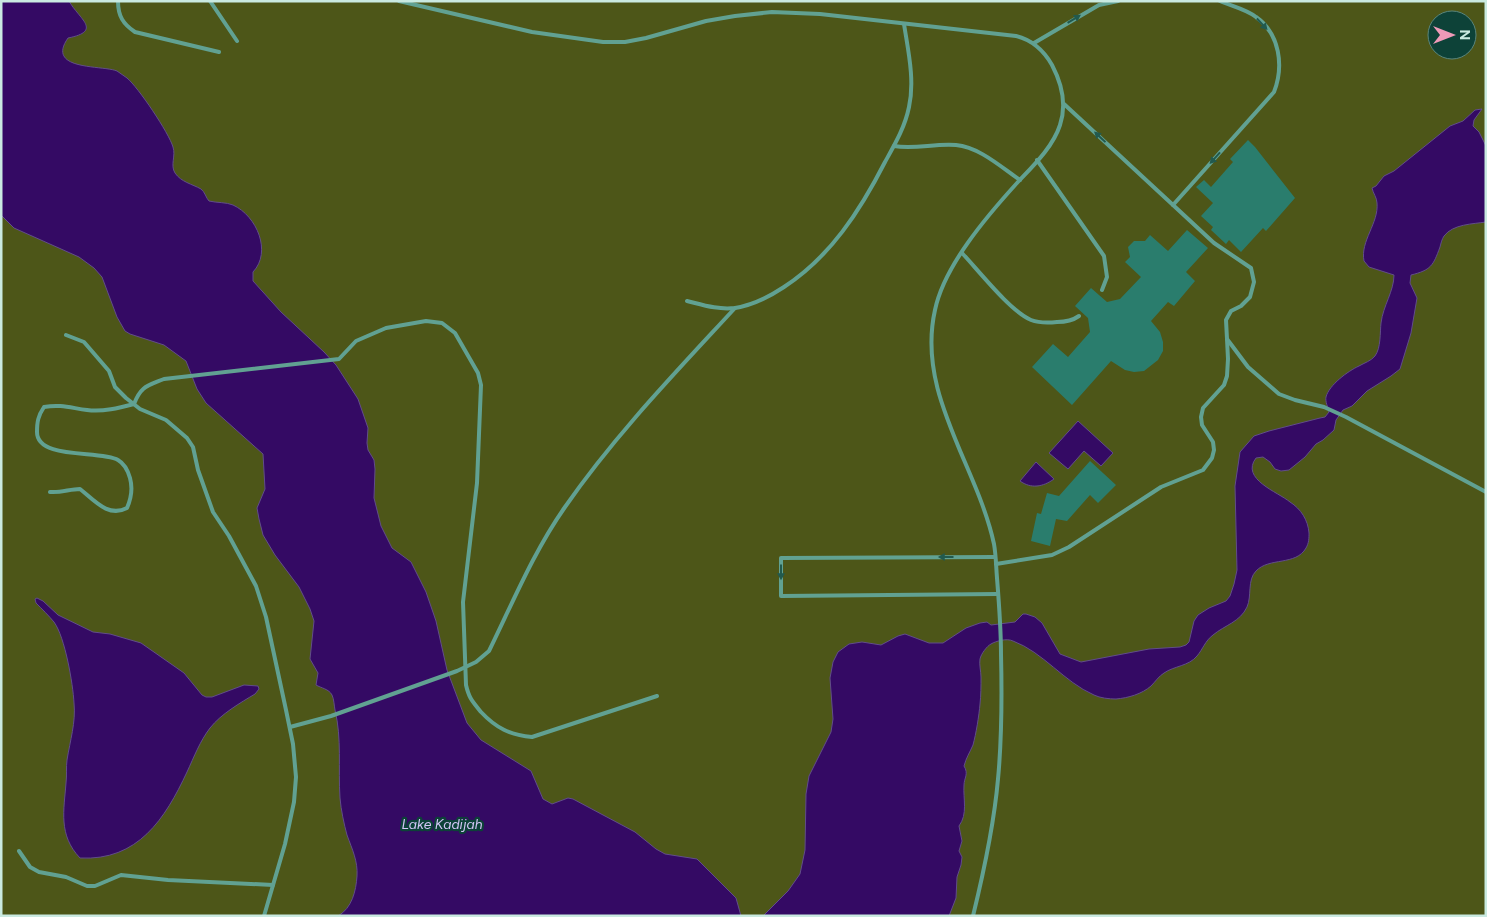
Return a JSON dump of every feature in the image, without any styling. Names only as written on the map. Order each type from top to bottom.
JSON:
[{"type":"lane","points":[[118,1],[121,18],[125,26],[135,32],[219,52]]},
{"type":"lane","points":[[210,1],[237,41]]},
{"type":"lane","points":[[399,1],[532,32],[603,42],[625,42],[646,38],[706,21],[735,16],[772,12],[820,14],[1016,36],[1034,43],[1051,63],[1062,88],[1064,104],[1060,128],[1038,160],[982,226],[962,253],[947,277],[935,308],[932,325],[932,364],[943,410],[986,516],[994,548],[1001,619],[1002,720],[998,779],[984,867],[973,916]]},
{"type":"lane","points":[[1034,43],[1099,5],[1118,1]]},
{"type":"lane","points":[[1173,205],[1274,92],[1277,84],[1280,59],[1279,51],[1272,35],[1256,17],[1220,1]]},
{"type":"lane","points":[[687,300],[714,309],[735,308],[760,302],[796,280],[836,242],[854,216],[894,146],[906,118],[910,97],[910,64],[904,24]]},
{"type":"lane","points":[[996,564],[1052,555],[1069,547],[1161,487],[1203,470],[1212,458],[1214,450],[1213,442],[1202,425],[1201,417],[1203,408],[1224,385],[1227,376],[1226,320],[1231,311],[1241,306],[1250,298],[1254,282],[1252,268],[1214,243],[1064,104]]},
{"type":"lane","points":[[894,146],[905,148],[954,144],[970,147],[1020,180]]},
{"type":"lane","points":[[1038,160],[1104,256],[1107,277],[1102,290]]},
{"type":"lane","points":[[962,253],[1014,309],[1029,320],[1052,323],[1068,321],[1079,316]]},
{"type":"lane","points":[[290,727],[331,716],[456,671],[476,662],[489,651],[536,554],[576,493],[623,430],[735,308]]},
{"type":"lane","points":[[134,404],[143,387],[164,379],[339,359],[356,341],[368,334],[386,328],[426,321],[442,323],[455,333],[478,373],[481,385],[477,483],[463,602],[468,697],[491,723],[503,731],[517,736],[532,737],[657,696]]},
{"type":"lane","points":[[66,335],[84,342],[110,371],[115,387],[134,404],[140,409],[166,420],[187,438],[193,446],[198,470],[213,512],[229,536],[256,586],[266,617],[290,727],[296,777],[286,844],[264,916]]},
{"type":"lane","points":[[1227,339],[1248,368],[1279,394],[1346,417],[1486,492]]},
{"type":"lane","points":[[50,492],[80,489],[105,509],[113,512],[127,508],[131,500],[132,483],[125,465],[110,457],[69,453],[41,445],[36,439],[36,421],[44,407],[63,405],[99,410],[134,404]]},
{"type":"lane","points":[[995,557],[781,558],[781,596],[998,594]]},
{"type":"lane","points":[[19,851],[30,867],[39,872],[66,878],[87,886],[95,886],[121,874],[168,880],[273,885]]},
{"type":"green space","points":[[1,1],[1486,1],[1486,916],[1,916]]},
{"type":"water","name":"Lake Kadijah","points":[[1,1],[69,1],[86,28],[79,35],[68,38],[63,49],[64,56],[79,65],[110,69],[117,71],[127,78],[160,121],[170,140],[174,150],[173,164],[177,176],[183,181],[201,189],[209,201],[230,204],[242,210],[255,226],[259,235],[261,255],[259,264],[253,272],[253,281],[281,312],[336,365],[358,399],[368,428],[368,450],[374,460],[374,498],[381,526],[392,548],[411,562],[426,592],[436,621],[447,670],[467,723],[481,740],[531,771],[543,799],[552,804],[568,798],[573,799],[635,832],[665,854],[697,859],[736,898],[741,916],[338,916],[343,913],[352,899],[356,887],[357,865],[347,835],[340,803],[339,743],[334,700],[331,693],[316,685],[318,673],[310,659],[314,621],[310,609],[299,587],[275,555],[263,535],[257,508],[265,489],[263,454],[206,403],[197,389],[186,361],[164,345],[125,331],[117,317],[102,277],[94,268],[79,257],[14,228],[1,215]]},
{"type":"water","points":[[1482,109],[1474,120],[1473,126],[1479,132],[1486,146],[1486,222],[1464,225],[1448,232],[1443,237],[1435,259],[1430,266],[1423,271],[1411,275],[1410,283],[1417,298],[1411,333],[1400,369],[1367,391],[1352,406],[1343,410],[1336,420],[1334,430],[1289,470],[1281,471],[1275,469],[1263,457],[1256,458],[1252,466],[1253,472],[1262,484],[1301,511],[1307,524],[1309,537],[1307,546],[1302,554],[1268,564],[1256,571],[1251,583],[1247,607],[1240,616],[1210,637],[1194,659],[1168,671],[1147,689],[1130,697],[1113,699],[1094,695],[1073,683],[1034,652],[1013,641],[1002,640],[988,646],[980,659],[981,690],[978,719],[973,745],[964,766],[966,774],[964,811],[959,826],[962,841],[959,851],[962,857],[957,877],[956,898],[949,916],[763,916],[788,891],[800,874],[805,850],[806,794],[809,776],[831,732],[833,719],[830,678],[833,662],[838,652],[849,644],[862,642],[881,645],[905,634],[929,643],[943,643],[966,628],[980,623],[987,622],[991,625],[1015,622],[1023,614],[1026,614],[1035,617],[1042,623],[1060,654],[1081,662],[1149,649],[1186,645],[1189,642],[1194,621],[1198,615],[1226,601],[1230,596],[1237,570],[1235,486],[1240,452],[1254,436],[1325,417],[1329,412],[1326,397],[1335,383],[1355,368],[1369,361],[1377,353],[1382,317],[1394,281],[1394,275],[1369,267],[1364,261],[1365,246],[1377,210],[1377,201],[1372,188],[1384,176],[1394,171],[1450,126],[1463,121],[1475,110]]},
{"type":"water","points":[[1078,421],[1113,453],[1101,466],[1084,451],[1068,469],[1049,453]]},
{"type":"water","points":[[1036,462],[1054,479],[1046,484],[1037,486],[1024,484],[1020,481]]},
{"type":"water","points":[[37,598],[58,615],[93,632],[110,634],[141,643],[184,673],[202,695],[206,697],[212,697],[244,685],[258,686],[259,689],[255,694],[225,713],[214,723],[200,744],[169,806],[159,821],[134,844],[118,852],[100,857],[80,858],[68,840],[65,831],[64,813],[67,760],[74,717],[72,684],[62,638],[54,622],[36,603],[35,599]]},
{"type":"building","points":[[1248,140],[1295,198],[1266,231],[1263,228],[1241,252],[1229,240],[1226,244],[1211,230],[1213,227],[1201,216],[1213,203],[1196,187],[1204,180],[1211,187],[1233,162],[1230,159]]},
{"type":"building","points":[[1187,230],[1208,248],[1186,272],[1195,281],[1174,306],[1168,302],[1151,321],[1160,332],[1163,342],[1163,351],[1158,360],[1144,371],[1134,372],[1125,370],[1111,361],[1072,405],[1032,367],[1053,344],[1068,357],[1090,332],[1088,318],[1075,306],[1091,288],[1107,302],[1120,299],[1141,277],[1125,262],[1130,257],[1128,247],[1134,241],[1145,241],[1150,235],[1168,251]]},
{"type":"building","points":[[1090,461],[1116,485],[1098,503],[1090,495],[1067,521],[1056,519],[1050,546],[1031,541],[1037,513],[1041,514],[1047,493],[1059,496]]}]
